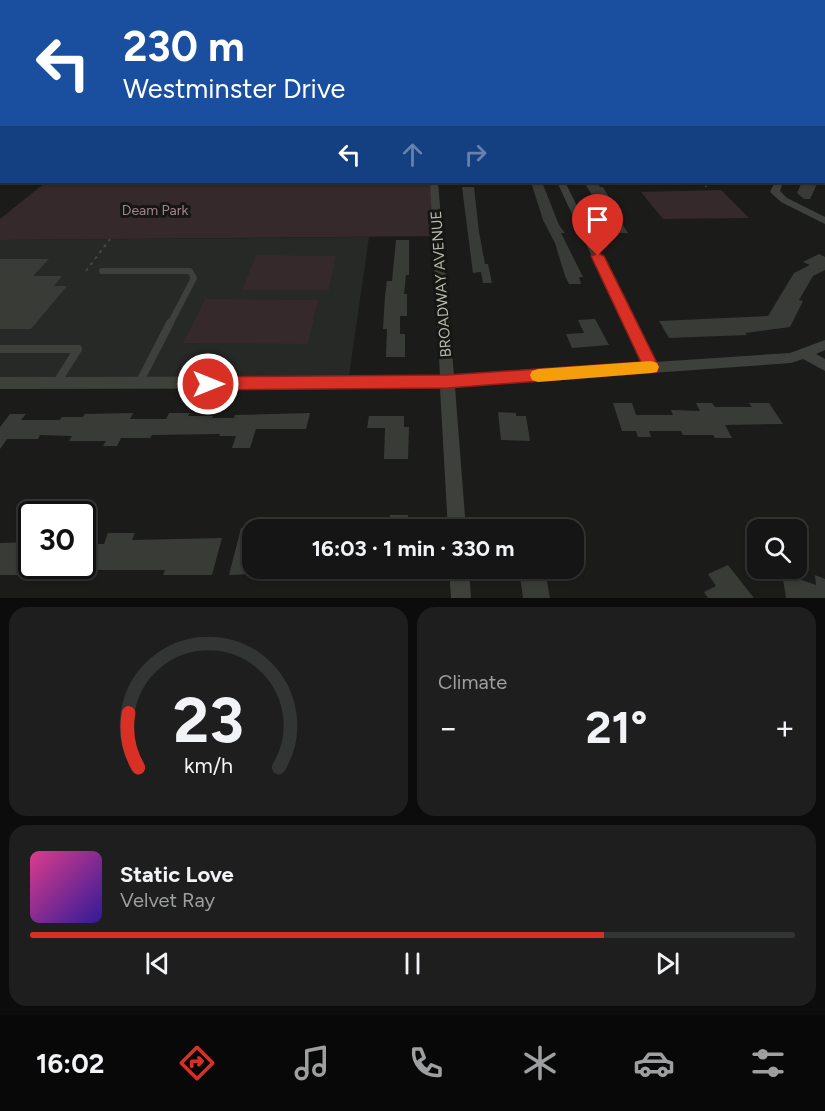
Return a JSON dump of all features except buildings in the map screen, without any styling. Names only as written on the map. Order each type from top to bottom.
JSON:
[{"type":"street","name":"BROADWAY AVENUE","points":[[434,183],[456,519]]},
{"type":"street","points":[[561,183],[651,367]]},
{"type":"street","points":[[779,183],[775,192],[784,200],[825,221]]},
{"type":"street","points":[[0,383],[448,382],[791,358],[825,345]]},
{"type":"street","points":[[804,353],[825,366]]},
{"type":"street","points":[[460,579],[461,598]]},
{"type":"lane","points":[[102,271],[190,271],[194,278],[139,384]]},
{"type":"lane","points":[[0,349],[78,349],[56,383]]},
{"type":"path","points":[[704,183],[707,188]]},
{"type":"path","points":[[86,271],[110,239]]},
{"type":"shaded area","points":[[369,237],[348,383],[0,383],[0,240]]},
{"type":"green space","name":"Deam Park","points":[[45,183],[434,183],[438,236],[0,240],[0,219]]},
{"type":"green space","points":[[721,190],[749,218],[663,219],[641,192]]},
{"type":"green space","points":[[256,255],[336,256],[329,290],[242,290]]},
{"type":"green space","points":[[205,299],[318,300],[308,344],[183,343]]},
{"type":"slow traffic","points":[[538,375],[651,367]]},
{"type":"route","points":[[208,384],[448,382],[651,367],[598,256]]}]
